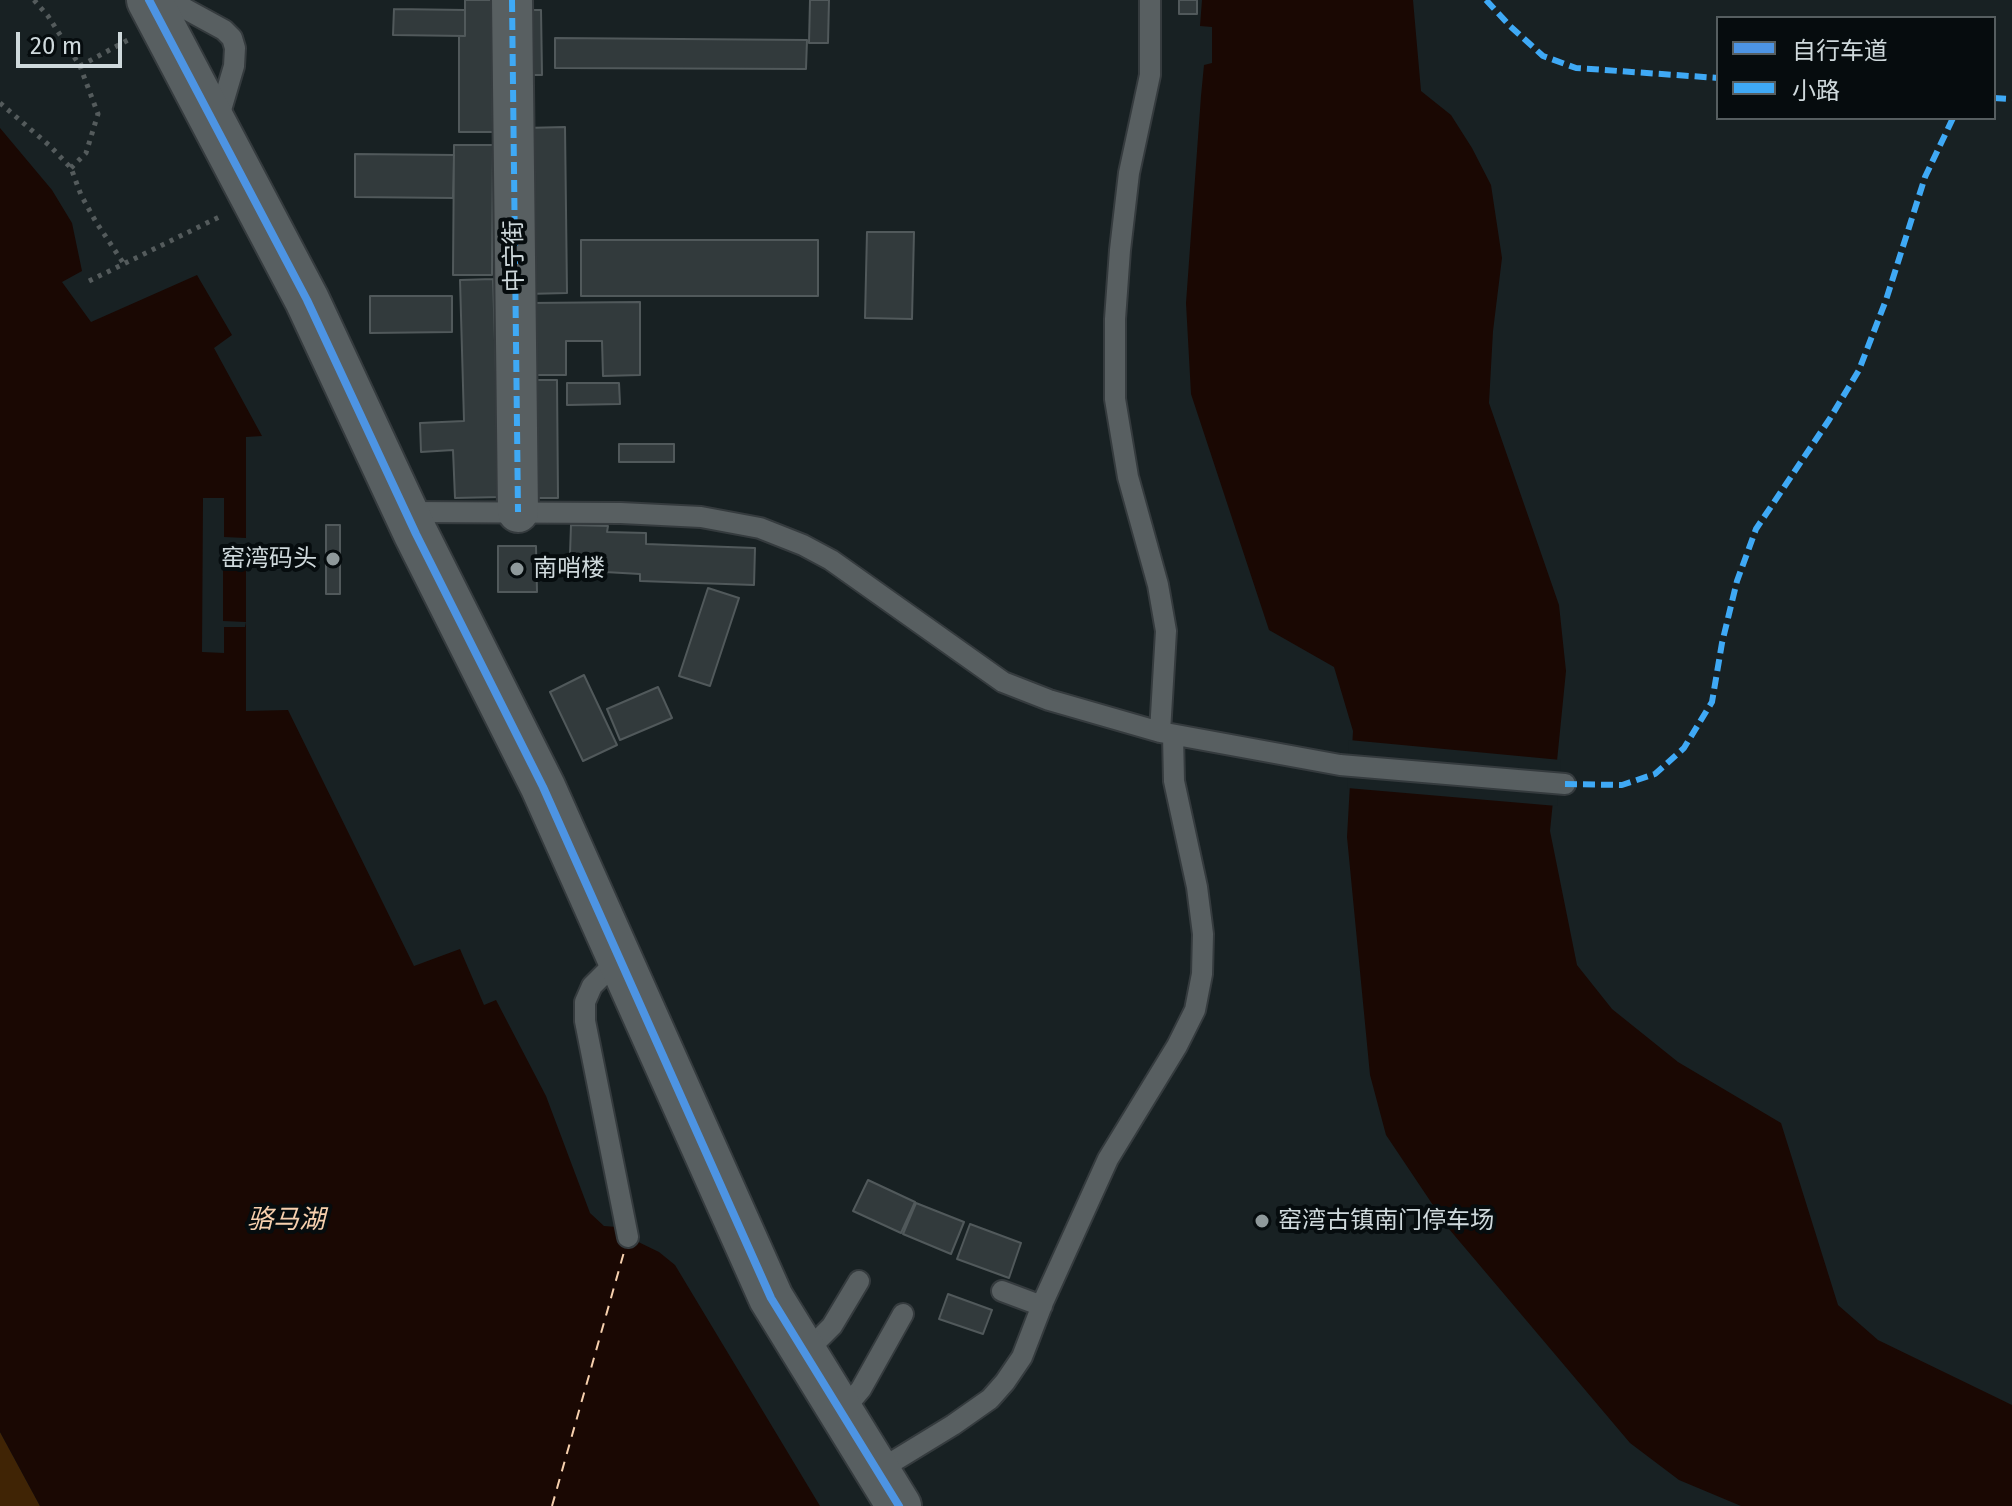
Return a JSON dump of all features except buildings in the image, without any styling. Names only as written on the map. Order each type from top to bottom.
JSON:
[{"type":"street","name":"中宁街","points":[[512,0],[518,512]]},
{"type":"street","points":[[160,7],[216,127],[307,300],[406,512],[543,787],[771,1298],[888,1489]]},
{"type":"lane","points":[[888,1489],[953,1425],[990,1399],[1022,1357],[1108,1159],[1177,1046],[1195,1010],[1202,974],[1203,934],[1197,887],[1166,734],[1166,631],[1158,585],[1128,477],[1115,399],[1115,319],[1120,250],[1129,173],[1150,75],[1150,0]]},
{"type":"lane","points":[[406,512],[701,517],[760,528],[831,560],[1003,682],[1049,700],[1166,734],[1340,765],[1565,784]]},
{"type":"lane","points":[[621,957],[592,986],[585,1002],[585,1021],[628,1237]]},
{"type":"lane","points":[[804,1354],[832,1326],[859,1281]]},
{"type":"lane","points":[[1002,1291],[1042,1306]]},
{"type":"lane","points":[[840,1414],[861,1389],[903,1314]]},
{"type":"path","points":[[34,0],[80,66],[98,114],[86,153],[71,168]]},
{"type":"path","points":[[80,66],[160,7]]},
{"type":"path","points":[[0,103],[71,168],[81,195],[124,264]]},
{"type":"path","points":[[89,281],[254,199]]},
{"type":"shaded area","points":[[0,1432],[40,1506],[0,1506]]},
{"type":"water","points":[[1202,0],[1413,0],[1421,91],[1451,115],[1491,185],[1502,258],[1493,331],[1489,403],[1559,605],[1566,671],[1550,831],[1577,965],[1612,1009],[1678,1062],[1781,1123],[1838,1305],[1878,1340],[2012,1405],[2012,1506],[1741,1506],[1679,1480],[1630,1443],[1449,1229],[1386,1135],[1370,1075],[1347,837],[1353,731],[1334,667],[1269,630],[1191,394],[1186,303],[1204,65],[1212,63],[1212,27],[1200,26]]},
{"type":"water","name":"骆马湖","points":[[0,128],[52,190],[72,223],[82,271],[62,282],[91,322],[197,275],[232,335],[214,348],[262,436],[246,437],[246,711],[288,710],[414,966],[460,949],[484,1005],[496,1000],[546,1096],[590,1213],[604,1226],[617,1227],[675,1265],[820,1506],[40,1506],[0,1432]]},
{"type":"pier","points":[[203,498],[224,498],[224,537],[246,538],[246,546],[223,547],[223,621],[246,622],[245,627],[224,627],[224,653],[202,652]]},
{"type":"pier","points":[[1349,740],[1561,760],[1557,806],[1347,788]]},
{"type":"ferry route","points":[[552,1506],[626,1245]]},
{"type":"marked path","points":[[512,0],[518,512]]},
{"type":"marked path","points":[[1486,0],[1543,56],[1576,68],[1716,78]]},
{"type":"marked path","points":[[1996,98],[2012,99]]},
{"type":"marked path","points":[[1565,784],[1622,785],[1655,774],[1684,748],[1712,702],[1737,581],[1756,529],[1859,370],[1886,300],[1925,177],[1952,120]]},
{"type":"cycle path","points":[[149,0],[307,300],[416,534],[543,787],[771,1298],[899,1506]]},
{"type":"place","name":"窑湾码头","points":[[333,559]]},
{"type":"place","name":"南哨楼","points":[[517,569]]},
{"type":"place","name":"窑湾古镇南门停车场","points":[[1262,1221]]}]
